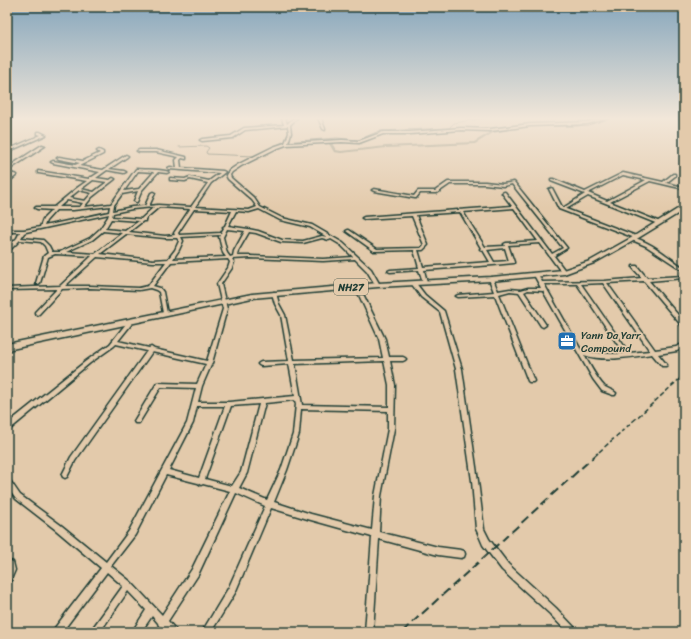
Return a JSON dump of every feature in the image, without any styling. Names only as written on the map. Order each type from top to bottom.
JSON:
[{"type":"highway","name":"NH27","points":[[7,347],[224,301],[274,293],[378,285],[491,279],[564,272],[592,262],[684,207]]},
{"type":"street","points":[[7,170],[40,148]]},
{"type":"street","points":[[170,168],[229,173],[240,165],[274,148]]},
{"type":"street","points":[[76,166],[102,153],[99,151]]},
{"type":"street","points":[[140,151],[156,151],[183,157],[178,160],[178,168]]},
{"type":"street","points":[[41,228],[42,222],[78,189],[90,179],[126,156]]},
{"type":"street","points":[[59,158],[84,162]]},
{"type":"street","points":[[53,162],[102,171]]},
{"type":"street","points":[[106,169],[124,172]]},
{"type":"street","points":[[61,253],[91,239],[102,230],[111,213],[112,205],[137,169],[167,172]]},
{"type":"street","points":[[136,201],[140,190],[157,171]]},
{"type":"street","points":[[39,172],[90,179],[112,180],[95,193],[81,208]]},
{"type":"street","points":[[150,288],[177,250],[181,241],[176,233],[210,182],[217,175],[223,172]]},
{"type":"street","points":[[7,173],[15,175],[7,182]]},
{"type":"street","points":[[229,173],[229,178],[254,200],[259,208],[281,219],[310,226],[342,244],[369,270],[378,285]]},
{"type":"street","points":[[563,209],[587,193],[620,175],[684,188]]},
{"type":"street","points":[[664,183],[674,175]]},
{"type":"street","points":[[171,179],[185,180],[189,178],[210,182]]},
{"type":"street","points":[[552,180],[659,223]]},
{"type":"street","points":[[608,202],[649,180]]},
{"type":"street","points":[[374,190],[414,197],[419,192],[436,192],[449,183],[513,183],[565,248],[552,256]]},
{"type":"street","points":[[78,189],[95,193]]},
{"type":"street","points":[[551,189],[557,205],[563,209],[616,228],[647,245],[684,270]]},
{"type":"street","points":[[120,192],[140,190]]},
{"type":"street","points":[[146,207],[152,193]]},
{"type":"street","points":[[504,193],[564,272]]},
{"type":"street","points":[[67,199],[86,202]]},
{"type":"street","points":[[37,208],[81,208],[112,205]]},
{"type":"street","points":[[7,231],[41,228],[132,208],[158,206],[249,211],[259,208]]},
{"type":"street","points":[[37,314],[60,288],[96,255],[125,232],[144,220],[158,206]]},
{"type":"street","points":[[364,218],[515,207]]},
{"type":"street","points":[[233,258],[225,253],[221,234],[234,211]]},
{"type":"street","points":[[461,211],[482,249],[493,264]]},
{"type":"street","points":[[348,231],[376,250],[422,249],[426,245],[414,215]]},
{"type":"street","points":[[109,218],[144,220]]},
{"type":"street","points":[[225,227],[248,230],[281,241],[302,242],[322,237],[327,239],[332,238]]},
{"type":"street","points":[[7,250],[19,239],[20,234],[25,230]]},
{"type":"street","points":[[102,230],[165,237],[177,235],[221,234]]},
{"type":"street","points":[[57,632],[132,533],[190,423],[199,386],[209,362],[225,309],[219,284],[230,268],[236,251],[248,230]]},
{"type":"street","points":[[19,239],[42,241],[47,246],[50,254]]},
{"type":"street","points":[[390,270],[512,262],[506,244],[541,242]]},
{"type":"street","points":[[482,249],[507,247]]},
{"type":"street","points":[[416,250],[420,269],[425,282]]},
{"type":"street","points":[[38,283],[45,258],[50,254],[61,253],[96,255],[139,261],[233,258],[323,260],[358,258]]},
{"type":"street","points":[[635,267],[684,325]]},
{"type":"street","points":[[536,275],[595,378],[604,389],[613,393]]},
{"type":"street","points":[[540,283],[604,282],[684,277]]},
{"type":"street","points":[[491,279],[531,381]]},
{"type":"street","points":[[578,282],[627,354]]},
{"type":"street","points":[[604,282],[653,352],[664,365]]},
{"type":"street","points":[[413,283],[423,296],[442,311],[458,369],[475,480],[480,529],[486,542],[505,567],[553,611],[573,632]]},
{"type":"street","points":[[353,287],[361,294],[382,339],[392,385],[391,429],[378,496],[369,632]]},
{"type":"street","points":[[7,289],[158,289],[161,292],[165,313]]},
{"type":"street","points":[[458,296],[496,293],[510,290],[545,290]]},
{"type":"street","points":[[521,291],[543,325]]},
{"type":"street","points":[[206,632],[232,590],[284,470],[296,434],[299,407],[298,398],[283,314],[277,304],[274,293]]},
{"type":"street","points":[[7,428],[115,342],[131,321]]},
{"type":"street","points":[[115,342],[209,362]]},
{"type":"street","points":[[580,351],[592,355],[627,354],[653,352],[677,348],[684,345]]},
{"type":"street","points":[[65,475],[73,459],[151,349]]},
{"type":"street","points":[[261,364],[403,359]]},
{"type":"street","points":[[137,421],[159,385],[199,386]]},
{"type":"street","points":[[194,404],[229,404],[298,398]]},
{"type":"street","points":[[162,623],[195,572],[234,489],[244,472],[263,401]]},
{"type":"street","points":[[201,482],[229,404]]},
{"type":"street","points":[[299,407],[392,409]]},
{"type":"street","points":[[164,472],[234,489],[269,504],[375,534],[438,551],[461,554]]},
{"type":"street","points":[[7,481],[18,497],[59,528],[128,585],[172,632]]},
{"type":"street","points":[[7,564],[10,565],[11,570],[7,578]]},
{"type":"street","points":[[95,632],[128,585]]},
{"type":"street","points":[[136,632],[151,610]]},
{"type":"waterway","points":[[209,148],[206,152],[207,154],[254,156],[271,148]]},
{"type":"waterway","points":[[333,148],[335,151],[341,152],[379,148]]},
{"type":"railway","points":[[599,452],[684,375]]},
{"type":"railway","points":[[402,632],[600,451]]},
{"type":"place","name":"Yann Da Yarr Compound","points":[[567,341]]}]
